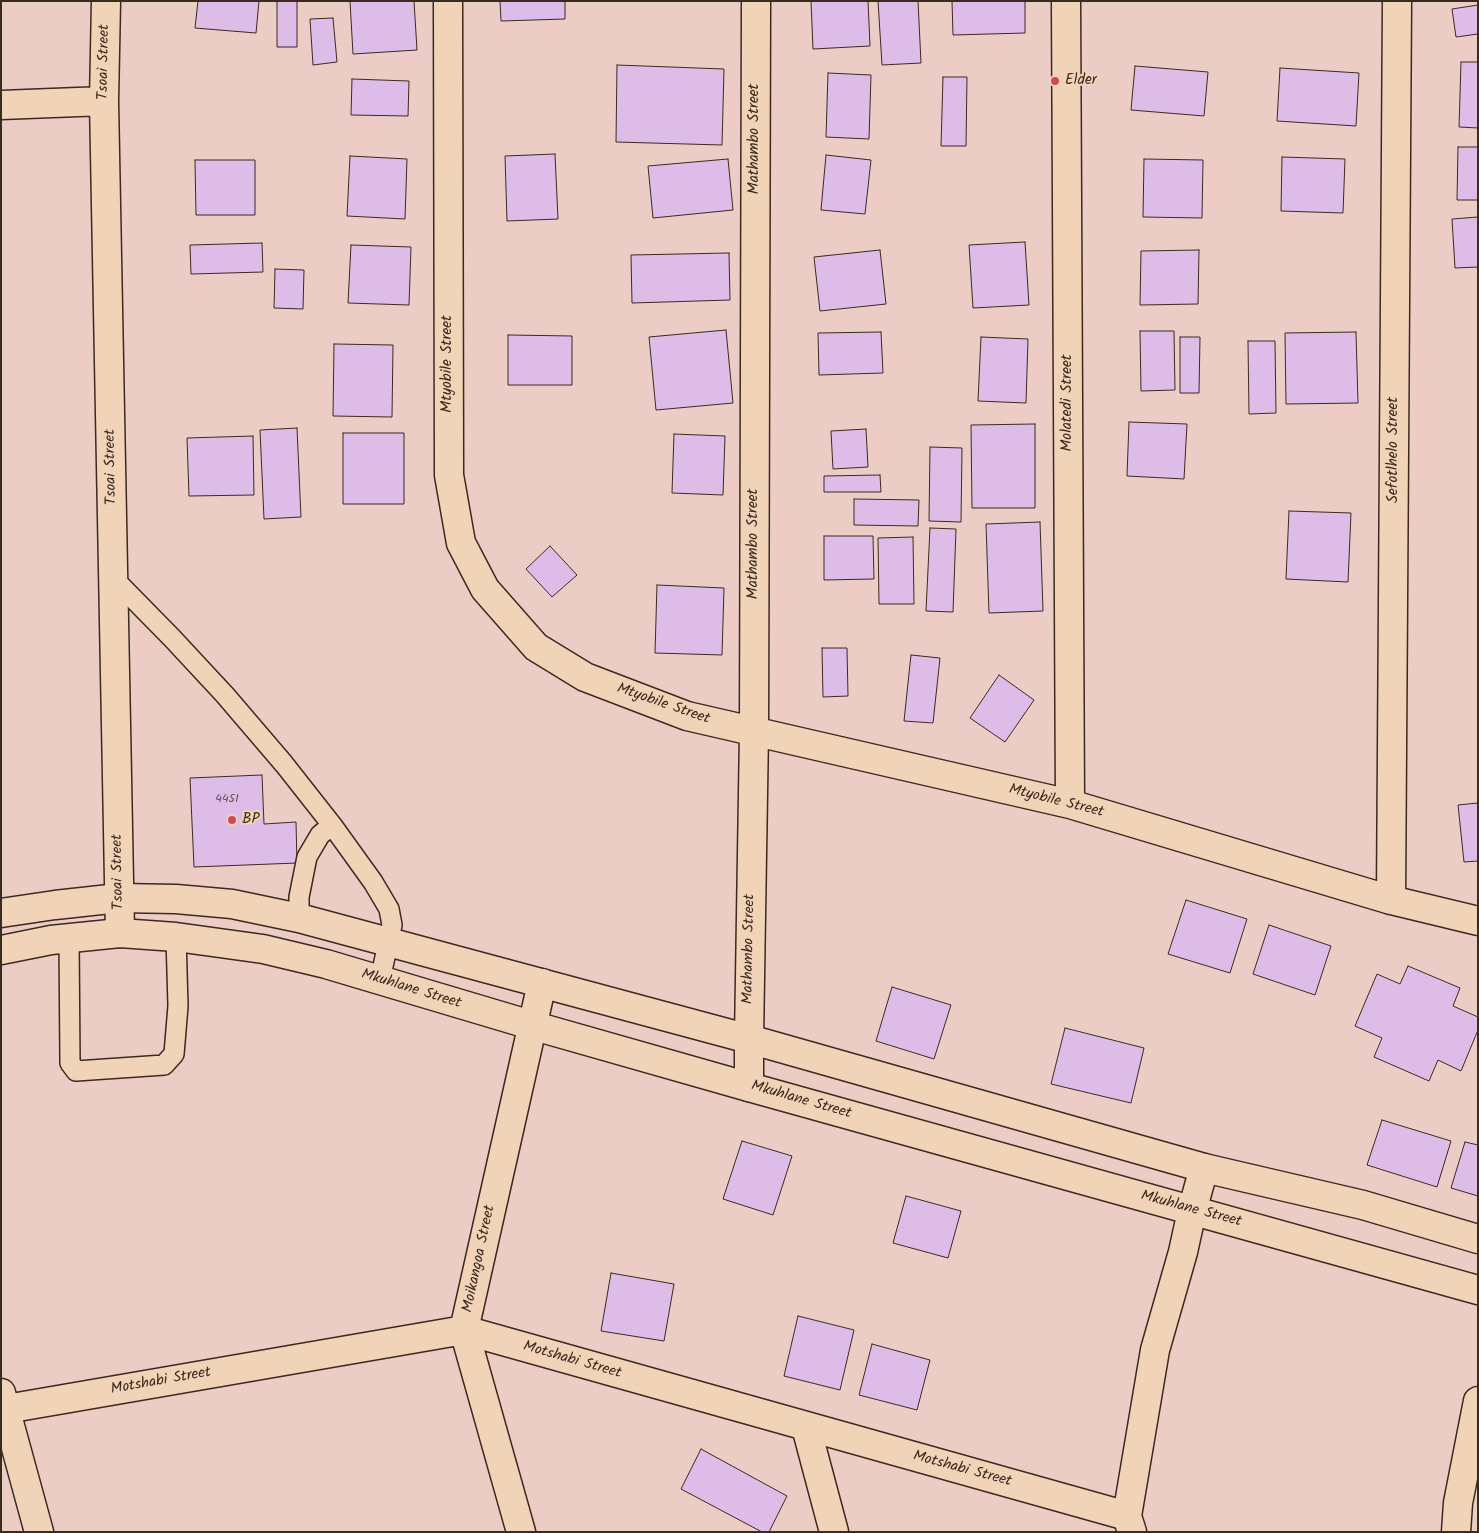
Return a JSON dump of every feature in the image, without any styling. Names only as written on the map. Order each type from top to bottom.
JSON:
[{"type":"street","name":"Tsoai Street","points":[[106,1],[104,101],[120,932]]},
{"type":"street","name":"Mtyobile Street","points":[[448,1],[449,475],[461,543],[485,589],[536,647],[585,677],[687,716],[1070,804],[1391,900],[1478,920]]},
{"type":"street","name":"Mathambo Street","points":[[750,1087],[749,1039],[754,732],[756,1]]},
{"type":"street","name":"Molatedi Street","points":[[1066,1],[1070,804]]},
{"type":"street","name":"Sefotlhelo Street","points":[[1391,900],[1397,1]]},
{"type":"street","points":[[1,105],[104,101]]},
{"type":"street","points":[[1,913],[119,898],[176,899],[232,904],[299,918],[749,1039],[1204,1168],[1363,1205],[1478,1239]]},
{"type":"street","name":"Mkuhlane Street","points":[[1,950],[51,940],[120,932],[176,937],[263,949],[326,964],[750,1087],[1478,1290]]},
{"type":"street","name":"Moikangoa Street","points":[[521,1532],[464,1330],[542,983]]},
{"type":"street","name":"Motshabi Street","points":[[4,1401],[464,1330],[806,1427],[1130,1524],[1155,1350],[1183,1252],[1204,1168]]},
{"type":"street","points":[[4,1401],[39,1532]]},
{"type":"street","points":[[1456,1532],[1458,1503],[1478,1401]]},
{"type":"street","points":[[806,1427],[834,1532]]},
{"type":"lane","points":[[114,579],[225,695],[284,764],[332,825],[373,882],[389,909],[392,925],[380,980]]},
{"type":"lane","points":[[299,918],[299,897],[307,857],[320,835],[332,825]]},
{"type":"lane","points":[[68,939],[70,1063],[76,1071],[164,1065],[174,1054],[178,1006],[176,937]]},
{"type":"building","points":[[198,1],[259,1],[256,33],[195,28]]},
{"type":"building","points":[[277,1],[297,1],[297,47],[277,47]]},
{"type":"building","points":[[350,1],[414,1],[417,50],[353,54]]},
{"type":"building","points":[[500,1],[565,1],[565,19],[501,21]]},
{"type":"building","points":[[811,1],[868,1],[870,46],[813,49]]},
{"type":"building","points":[[878,1],[918,1],[921,63],[882,65]]},
{"type":"building","points":[[952,1],[1025,1],[1025,33],[953,35]]},
{"type":"building","points":[[1478,5],[1478,34],[1456,37],[1452,9]]},
{"type":"building","points":[[333,18],[337,62],[313,65],[310,19]]},
{"type":"building","points":[[1461,62],[1478,62],[1478,128],[1459,127]]},
{"type":"building","points":[[617,65],[724,69],[722,145],[616,142]]},
{"type":"building","points":[[1135,66],[1208,72],[1204,116],[1131,110]]},
{"type":"building","points":[[1280,68],[1359,73],[1356,126],[1277,121]]},
{"type":"building","points":[[828,73],[871,75],[869,139],[826,137]]},
{"type":"building","points":[[943,77],[967,77],[966,146],[941,146]]},
{"type":"building","points":[[352,79],[409,81],[408,116],[351,115]]},
{"type":"building","points":[[1458,147],[1478,147],[1478,200],[1457,200]]},
{"type":"building","points":[[555,154],[558,219],[507,221],[505,156]]},
{"type":"building","points":[[826,155],[871,160],[865,214],[821,210]]},
{"type":"building","points":[[350,156],[407,159],[405,219],[347,216]]},
{"type":"building","points":[[1282,157],[1345,159],[1343,213],[1281,211]]},
{"type":"building","points":[[728,159],[733,210],[653,218],[648,166]]},
{"type":"building","points":[[1144,159],[1203,160],[1202,218],[1143,217]]},
{"type":"building","points":[[195,160],[255,160],[255,215],[196,215]]},
{"type":"building","points":[[1478,217],[1478,267],[1455,268],[1452,219]]},
{"type":"building","points":[[1025,242],[1029,305],[973,308],[969,245]]},
{"type":"building","points":[[262,243],[263,272],[191,274],[190,245]]},
{"type":"building","points":[[351,245],[411,247],[409,305],[348,303]]},
{"type":"building","points":[[880,250],[886,304],[820,311],[814,257]]},
{"type":"building","points":[[1199,250],[1198,304],[1140,305],[1141,251]]},
{"type":"building","points":[[729,253],[730,300],[632,303],[631,255]]},
{"type":"building","points":[[275,269],[304,270],[303,309],[274,308]]},
{"type":"building","points":[[726,330],[733,403],[656,410],[649,337]]},
{"type":"building","points":[[1140,331],[1174,331],[1175,390],[1141,391]]},
{"type":"building","points":[[881,332],[883,373],[819,375],[818,333]]},
{"type":"building","points":[[1356,332],[1358,403],[1286,404],[1285,333]]},
{"type":"building","points":[[508,335],[572,336],[572,385],[508,385]]},
{"type":"building","points":[[981,337],[1028,339],[1026,403],[978,401]]},
{"type":"building","points":[[1180,337],[1200,337],[1199,393],[1180,393]]},
{"type":"building","points":[[1248,341],[1275,341],[1276,413],[1249,414]]},
{"type":"building","points":[[334,344],[393,345],[392,417],[333,416]]},
{"type":"building","points":[[1129,422],[1187,424],[1184,479],[1127,476]]},
{"type":"building","points":[[1035,424],[1035,508],[972,508],[971,425]]},
{"type":"building","points":[[297,428],[301,517],[264,519],[260,430]]},
{"type":"building","points":[[866,429],[868,467],[833,469],[831,431]]},
{"type":"building","points":[[343,433],[404,433],[404,504],[343,504]]},
{"type":"building","points":[[674,434],[725,436],[723,495],[672,493]]},
{"type":"building","points":[[253,436],[254,495],[189,496],[187,438]]},
{"type":"building","points":[[930,447],[962,448],[961,522],[929,521]]},
{"type":"building","points":[[880,475],[881,492],[824,492],[824,476]]},
{"type":"building","points":[[854,499],[919,500],[918,526],[854,525]]},
{"type":"building","points":[[1289,511],[1351,513],[1348,582],[1286,579]]},
{"type":"building","points":[[1040,522],[1043,611],[989,613],[986,524]]},
{"type":"building","points":[[930,528],[956,529],[953,612],[926,611]]},
{"type":"building","points":[[824,536],[873,536],[874,579],[824,580]]},
{"type":"building","points":[[913,537],[914,604],[879,604],[878,538]]},
{"type":"building","points":[[550,546],[577,575],[552,597],[526,569]]},
{"type":"building","points":[[657,585],[724,588],[722,655],[655,653]]},
{"type":"building","points":[[822,648],[847,648],[848,696],[823,697]]},
{"type":"building","points":[[911,655],[940,658],[933,723],[904,721]]},
{"type":"building","points":[[999,675],[1034,700],[1005,742],[970,718]]},
{"type":"building","points":[[262,775],[264,824],[296,822],[297,863],[194,867],[190,778]]},
{"type":"building","points":[[1478,803],[1478,861],[1464,862],[1458,805]]},
{"type":"building","points":[[1186,900],[1247,919],[1230,973],[1168,954]]},
{"type":"building","points":[[1269,925],[1331,946],[1315,995],[1253,974]]},
{"type":"building","points":[[1408,966],[1460,988],[1453,1006],[1478,1017],[1478,1030],[1461,1071],[1438,1060],[1429,1081],[1374,1057],[1382,1038],[1355,1026],[1377,974],[1400,984]]},
{"type":"building","points":[[892,987],[951,1005],[934,1059],[876,1041]]},
{"type":"building","points":[[1065,1028],[1144,1048],[1131,1103],[1051,1084]]},
{"type":"building","points":[[1382,1120],[1451,1141],[1437,1187],[1367,1165]]},
{"type":"building","points":[[742,1141],[792,1156],[773,1215],[723,1199]]},
{"type":"building","points":[[1465,1142],[1478,1145],[1478,1196],[1451,1188]]},
{"type":"building","points":[[906,1196],[961,1211],[948,1258],[893,1243]]},
{"type":"building","points":[[611,1273],[674,1284],[664,1341],[601,1331]]},
{"type":"building","points":[[798,1316],[854,1330],[840,1390],[784,1376]]},
{"type":"building","points":[[872,1344],[930,1360],[917,1410],[859,1395]]},
{"type":"building","points":[[701,1449],[787,1496],[769,1532],[762,1532],[681,1489]]},
{"type":"place","name":"Elder","points":[[1055,81]]},
{"type":"place","name":"BP","points":[[232,820]]}]
